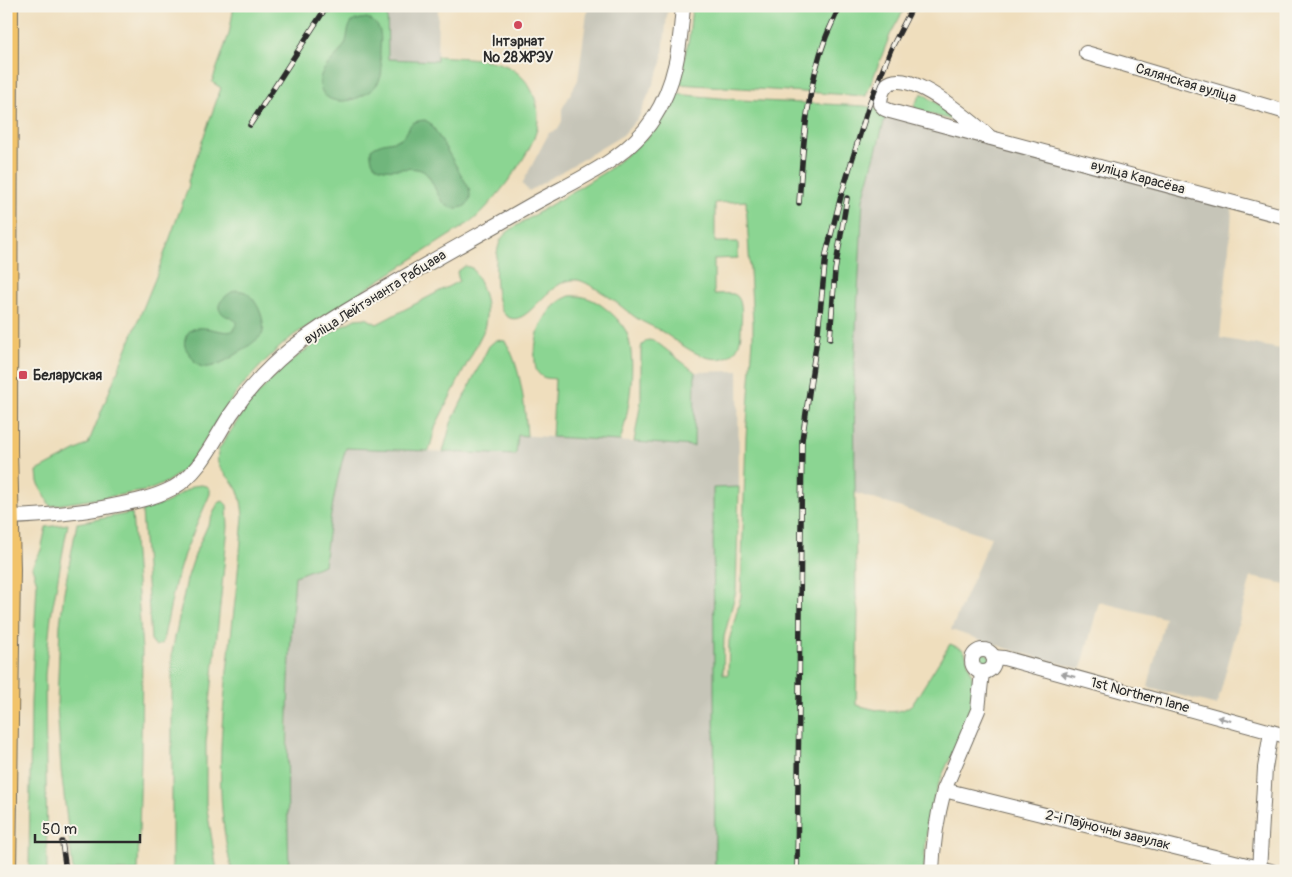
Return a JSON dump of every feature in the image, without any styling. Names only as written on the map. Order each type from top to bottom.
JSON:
[{"type":"highway","points":[[6,871],[10,569],[7,450],[8,6]]},
{"type":"street","name":"вуліца Лейтэнанта Рабцава","points":[[9,517],[75,513],[146,499],[175,487],[206,456],[232,413],[249,390],[270,368],[315,331],[344,312],[595,169],[624,150],[643,132],[653,119],[669,87],[679,48],[683,6]]},
{"type":"street","name":"Сялянская вуліца","points":[[1086,53],[1286,112]]},
{"type":"street","name":"вуліца Карасёва","points":[[991,138],[966,117],[918,85],[898,81],[890,83],[884,90],[880,104],[885,109],[991,138],[1286,217]]},
{"type":"street","name":"1st Northern lane","points":[[944,790],[978,710],[982,672],[976,669],[972,663],[975,653],[985,651],[989,652],[993,658],[1004,658],[1286,736]]},
{"type":"street","points":[[1263,870],[1265,768],[1271,732]]},
{"type":"street","points":[[932,871],[936,824],[944,790]]},
{"type":"street","name":"2-і Паўночны завулак","points":[[944,790],[1263,870]]},
{"type":"shaded area","points":[[387,6],[438,6],[437,61],[388,59]]},
{"type":"shaded area","points":[[588,6],[668,6],[662,63],[639,117],[623,135],[529,191],[522,184],[549,133],[558,129],[562,121],[562,109],[578,80]]},
{"type":"shaded area","points":[[886,115],[1232,207],[1220,338],[1286,350],[1286,584],[1251,577],[1217,705],[1148,687],[1165,618],[1099,602],[1081,669],[1018,652],[951,630],[991,537],[855,493],[854,368],[863,199]]},
{"type":"shaded area","points":[[738,371],[739,487],[713,488],[715,871],[289,871],[287,815],[290,633],[295,576],[324,565],[332,504],[346,448],[516,455],[517,435],[694,446],[695,372]]},
{"type":"green space","points":[[234,6],[387,6],[388,59],[437,61],[437,56],[478,59],[507,66],[527,82],[537,104],[538,120],[534,139],[520,165],[490,203],[472,221],[294,335],[274,352],[239,390],[192,459],[173,478],[145,491],[50,506],[38,482],[37,471],[88,444],[157,274],[189,185],[188,181],[221,88],[212,82],[229,34]]},
{"type":"green space","points":[[692,6],[906,6],[890,35],[866,96],[678,84],[689,38]]},
{"type":"green space","points":[[367,18],[376,24],[380,32],[381,77],[374,87],[358,98],[339,101],[330,99],[324,94],[320,86],[322,74],[345,44],[352,22]]},
{"type":"green space","points":[[922,93],[962,121],[958,122],[916,110],[914,105]]},
{"type":"green space","points":[[675,94],[741,100],[865,106],[875,108],[886,115],[863,199],[854,368],[856,597],[858,612],[856,705],[886,711],[901,710],[908,707],[914,702],[950,644],[965,652],[975,689],[974,700],[966,725],[937,788],[931,808],[927,829],[924,871],[715,871],[713,488],[739,487],[736,591],[724,637],[723,674],[728,675],[729,641],[741,596],[746,437],[753,339],[746,201],[715,203],[715,242],[738,242],[738,258],[714,259],[714,294],[733,294],[737,296],[742,309],[739,344],[733,353],[724,358],[705,357],[686,348],[661,331],[638,319],[600,291],[578,280],[567,281],[556,286],[521,317],[513,319],[505,315],[498,301],[496,260],[500,242],[504,235],[608,170],[650,135]]},
{"type":"green space","points":[[425,120],[435,130],[469,188],[470,199],[464,207],[451,208],[446,205],[423,171],[416,169],[382,169],[376,166],[372,159],[371,149],[379,144],[401,138],[405,135],[411,124]]},
{"type":"green space","points":[[465,266],[472,268],[484,293],[486,308],[485,324],[483,332],[436,425],[429,451],[346,448],[335,492],[324,565],[295,576],[288,724],[289,871],[232,871],[223,821],[220,771],[225,696],[243,517],[237,489],[219,466],[219,449],[248,405],[295,358],[330,333],[355,319],[366,318],[377,324],[459,281],[457,272]]},
{"type":"green space","points":[[236,290],[247,293],[258,307],[263,325],[262,335],[217,365],[209,367],[199,366],[185,347],[185,340],[189,332],[196,328],[230,332],[235,329],[236,322],[222,313],[219,310],[219,306],[223,299]]},
{"type":"green space","points":[[570,296],[585,297],[605,308],[622,324],[630,342],[631,386],[620,441],[552,437],[555,379],[543,377],[537,371],[535,361],[536,342],[542,322],[547,314],[561,300]]},
{"type":"green space","points":[[496,340],[505,341],[515,362],[523,400],[527,436],[518,435],[516,455],[443,452],[451,423],[489,346]]},
{"type":"green space","points":[[648,340],[655,341],[695,372],[694,446],[634,442],[641,401],[641,349],[642,345]]},
{"type":"green space","points":[[193,486],[207,486],[210,489],[210,494],[184,554],[175,584],[162,644],[156,646],[151,640],[142,511],[166,503]]},
{"type":"green space","points":[[223,501],[227,505],[228,527],[206,742],[206,803],[217,871],[172,871],[172,652],[187,579],[197,549],[218,503]]},
{"type":"green space","points":[[132,513],[142,650],[138,871],[73,871],[61,770],[57,704],[60,625],[64,592],[77,523]]},
{"type":"green space","points":[[68,524],[51,616],[45,675],[47,871],[29,871],[31,702],[37,583],[32,567],[41,550],[46,527]]},
{"type":"green space","points":[[980,653],[986,653],[991,658],[989,667],[980,669],[975,664],[975,658]]},
{"type":"railway","points":[[250,125],[327,6]]},
{"type":"railway","points":[[799,203],[806,119],[814,78],[826,37],[840,6]]},
{"type":"railway","points":[[797,871],[802,440],[818,332],[826,254],[841,196],[870,102],[891,49],[913,6]]},
{"type":"railway","points":[[830,339],[835,271],[847,198]]},
{"type":"railway","points":[[62,842],[66,871]]},
{"type":"place","name":"Інтэрнат № 28 ЖРЭУ","points":[[518,25]]},
{"type":"place","name":"Беларуская","points":[[23,375]]}]
